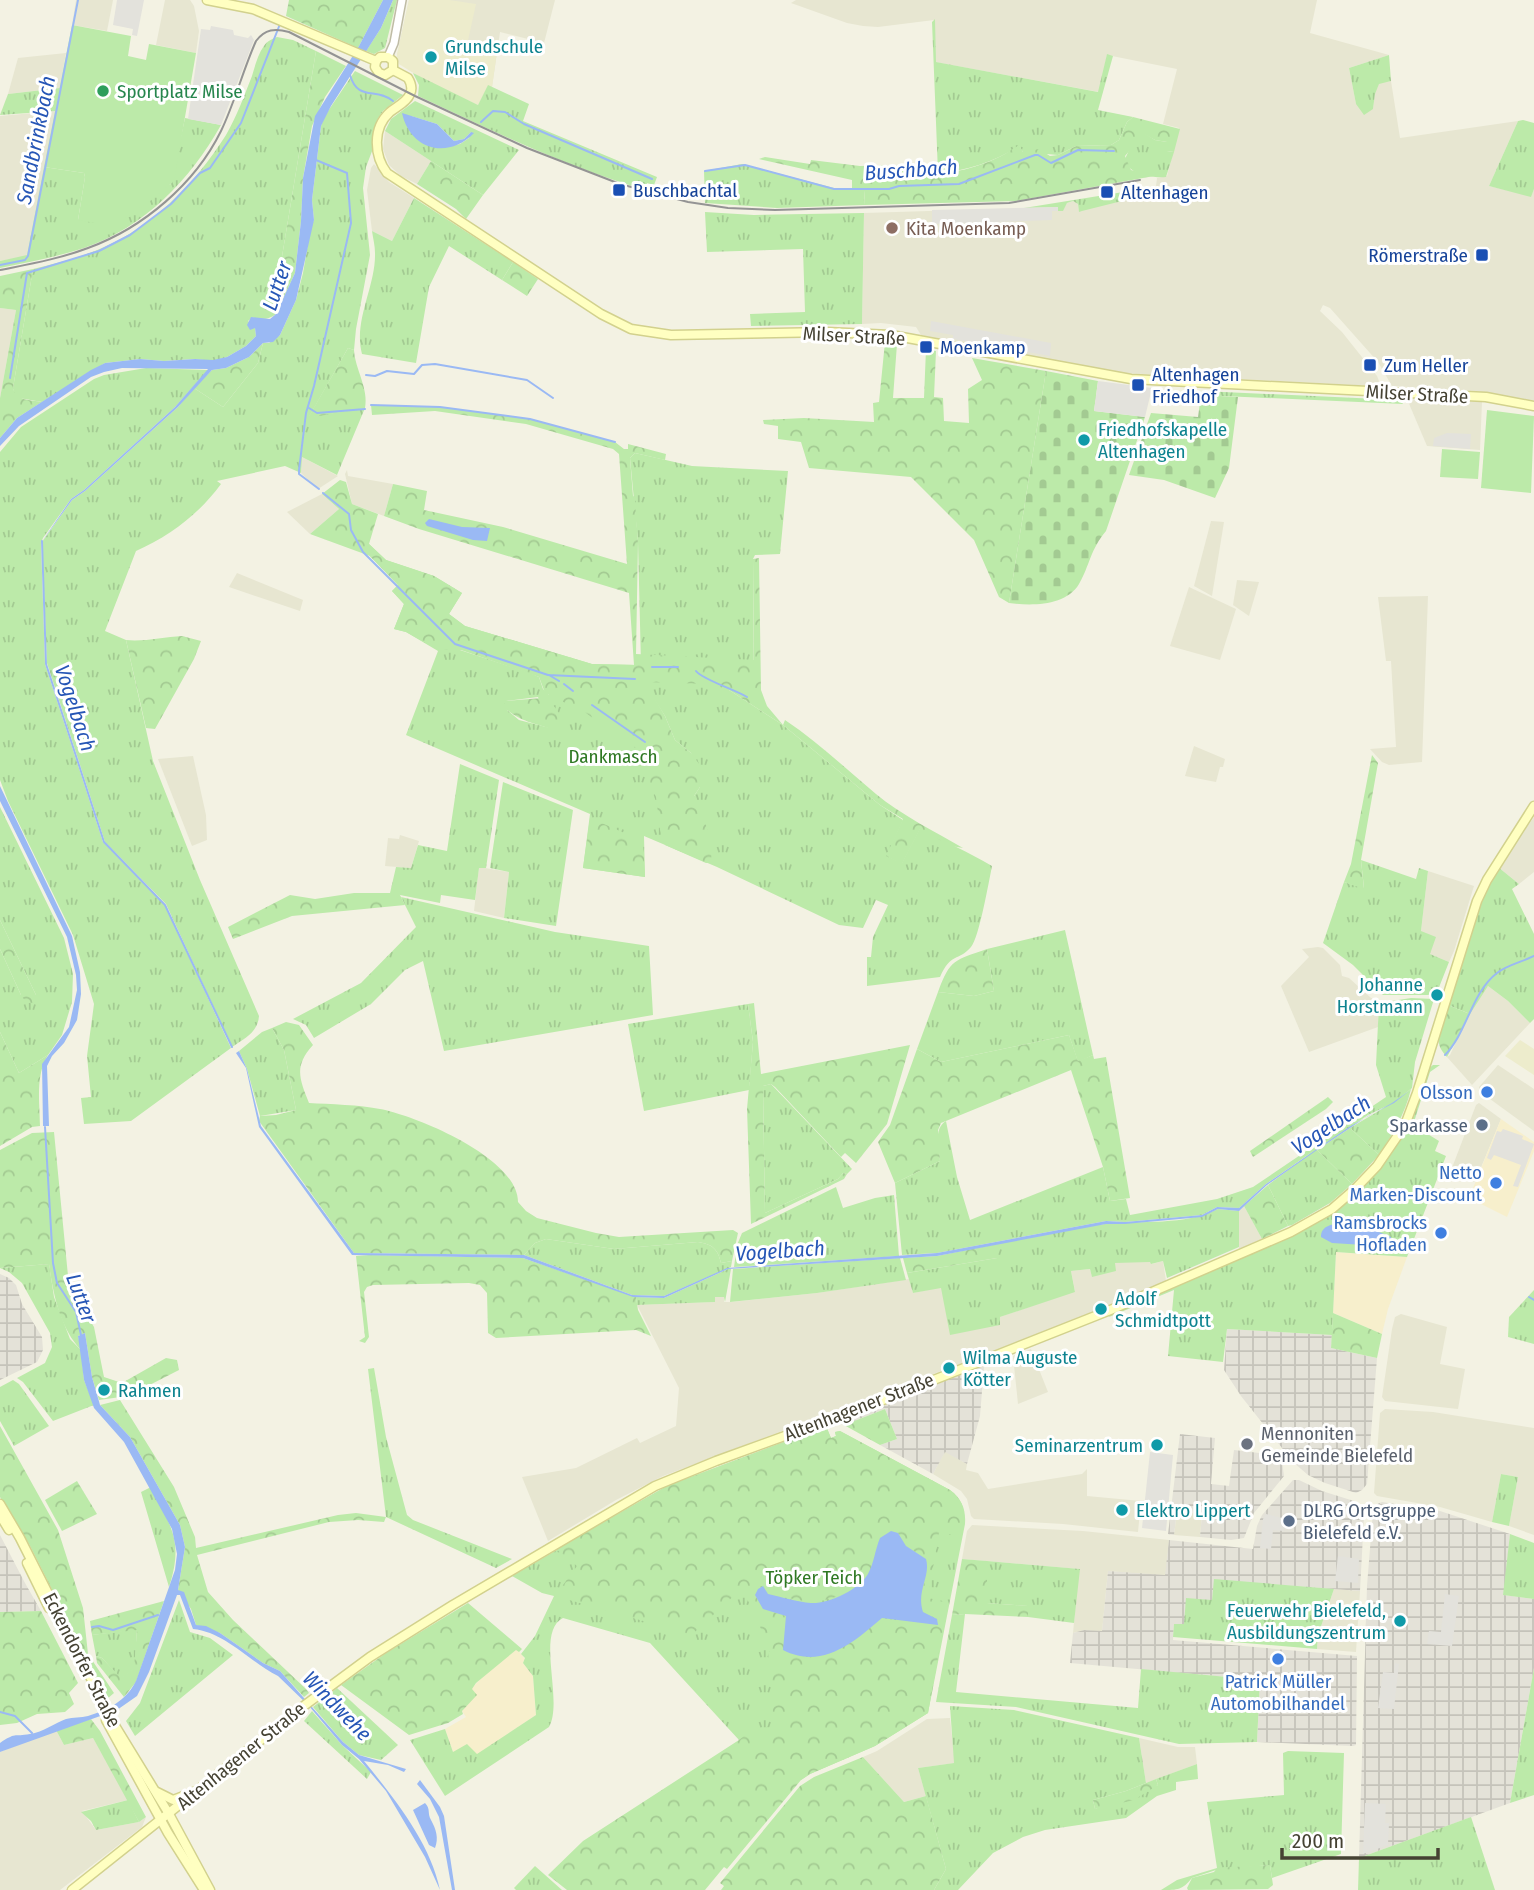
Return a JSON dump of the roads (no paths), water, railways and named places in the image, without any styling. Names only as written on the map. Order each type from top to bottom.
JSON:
[{"type":"main road","points":[[207,0],[246,7],[373,60],[388,57],[393,61],[393,70],[385,75],[379,73],[373,60]]},
{"type":"main road","name":"Milser Straße","points":[[393,70],[408,78],[411,88],[408,98],[386,115],[379,129],[378,154],[387,173],[601,314],[631,329],[671,335],[827,332],[882,334],[1131,379],[1466,396],[1534,406]]},
{"type":"main road","name":"Altenhagener Straße","points":[[72,1890],[202,1789],[300,1708],[369,1657],[655,1486],[1108,1311],[1290,1232],[1332,1209],[1377,1166],[1405,1125],[1476,901],[1491,872],[1534,806]]},
{"type":"main road","name":"Eckendorfer Straße","points":[[0,1504],[20,1538],[99,1700]]},
{"type":"main road","name":"Eckendorfer Straße","points":[[0,1515],[112,1725],[165,1817]]},
{"type":"main road","name":"Eckendorfer Straße","points":[[112,1725],[154,1790],[165,1817]]},
{"type":"main road","points":[[154,1790],[173,1800],[202,1789]]},
{"type":"main road","points":[[165,1817],[204,1890]]},
{"type":"main road","points":[[165,1817],[209,1890]]},
{"type":"street","points":[[388,57],[394,43],[402,0]]},
{"type":"water","points":[[383,0],[393,0],[381,28],[321,126],[312,200],[314,220],[296,300],[280,335],[273,342],[263,343],[249,357],[226,368],[212,370],[178,407],[72,500],[41,543],[71,499],[175,407],[208,369],[122,368],[104,372],[91,377],[19,426],[0,446],[0,438],[17,418],[105,363],[140,359],[213,360],[227,357],[246,346],[256,336],[255,328],[250,330],[247,325],[251,317],[270,319],[276,314],[295,273],[303,178],[315,116],[359,46]]},
{"type":"water","points":[[402,113],[437,124],[454,141],[474,133],[453,146],[431,147],[413,136]]},
{"type":"water","points":[[429,519],[462,527],[490,528],[487,541],[473,540],[427,526],[425,523]]},
{"type":"water","points":[[0,786],[72,936],[80,972],[81,994],[77,1020],[47,1066],[49,1126],[43,1126],[42,1064],[69,1027],[77,990],[76,975],[67,937],[0,801]]},
{"type":"water","points":[[239,1051],[247,1069],[261,1126],[354,1253],[524,1255],[632,1295],[664,1296],[727,1268],[937,1253],[1106,1221],[1125,1222],[1202,1215],[1217,1207],[1239,1208],[1266,1184],[1364,1118],[1267,1185],[1239,1211],[1218,1209],[1202,1217],[1106,1224],[937,1256],[728,1269],[664,1298],[633,1297],[523,1258],[352,1255],[259,1127],[246,1068],[236,1053]]},
{"type":"water","points":[[1343,1223],[1391,1237],[1392,1247],[1384,1249],[1380,1246],[1332,1243],[1321,1237],[1325,1228]]},
{"type":"water","points":[[85,1333],[92,1377],[100,1405],[130,1437],[180,1525],[185,1547],[178,1590],[184,1592],[196,1625],[206,1626],[220,1633],[263,1663],[280,1671],[343,1742],[359,1755],[406,1769],[404,1772],[388,1765],[364,1761],[409,1821],[428,1855],[440,1890],[425,1857],[386,1791],[359,1759],[342,1745],[309,1706],[278,1676],[227,1641],[205,1631],[193,1629],[180,1595],[177,1595],[149,1672],[137,1696],[117,1710],[0,1752],[0,1743],[9,1737],[35,1733],[66,1719],[95,1714],[116,1704],[127,1694],[136,1681],[175,1570],[177,1554],[172,1529],[124,1442],[94,1408],[84,1380],[78,1336]]},
{"type":"water","points":[[891,1531],[898,1533],[906,1546],[926,1559],[927,1572],[921,1604],[923,1612],[937,1619],[938,1625],[882,1618],[848,1644],[824,1655],[811,1657],[783,1650],[786,1616],[763,1609],[755,1595],[758,1589],[763,1586],[768,1594],[811,1603],[842,1595],[864,1580],[880,1538]]},
{"type":"water","points":[[420,1780],[444,1816],[455,1890],[452,1890],[439,1817],[430,1799],[417,1784]]},
{"type":"water","points":[[425,1803],[436,1834],[435,1848],[429,1845],[413,1810]]},
{"type":"waterway","name":"Sandbrinkbach","points":[[0,265],[25,260],[28,256],[78,0]]},
{"type":"waterway","points":[[10,378],[27,273],[99,251],[130,235],[171,204],[200,173],[210,168],[241,123],[280,24]]},
{"type":"waterway","name":"Buschbach","points":[[350,75],[358,88],[393,101]]},
{"type":"waterway","name":"Buschbach","points":[[481,122],[493,111],[505,112],[524,124],[652,179]]},
{"type":"waterway","name":"Buschbach","points":[[705,171],[745,165],[834,189],[889,189],[899,186],[959,184],[1035,155],[1051,163],[1078,150],[1114,151]]},
{"type":"waterway","points":[[316,160],[347,173],[351,223],[306,413],[299,470],[299,474],[319,489]]},
{"type":"waterway","points":[[366,375],[375,376],[387,371],[414,374],[422,365],[435,364],[527,380],[553,398]]},
{"type":"waterway","points":[[371,405],[440,407],[530,419],[615,442]]},
{"type":"waterway","points":[[309,408],[317,413],[365,409]]},
{"type":"waterway","points":[[323,493],[349,514],[351,530],[363,552],[455,644],[548,675],[635,679]]},
{"type":"waterway","name":"Vogelbach","points":[[42,541],[46,664],[104,842],[165,905],[232,1047]]},
{"type":"waterway","points":[[652,667],[678,667]]},
{"type":"waterway","points":[[696,671],[705,678],[747,697]]},
{"type":"waterway","points":[[549,675],[559,681]]},
{"type":"waterway","points":[[564,684],[573,691]]},
{"type":"waterway","points":[[592,705],[645,742]]},
{"type":"waterway","name":"Vogelbach","points":[[1445,1055],[1459,1036],[1488,981],[1505,968],[1534,956]]},
{"type":"waterway","name":"Lutter","points":[[45,1127],[53,1263],[57,1283],[76,1312],[81,1335]]},
{"type":"waterway","points":[[1529,1297],[1534,1300]]},
{"type":"waterway","points":[[92,1627],[113,1630],[158,1615]]},
{"type":"waterway","points":[[0,1712],[15,1716],[32,1733]]},
{"type":"tram line","points":[[0,270],[88,248],[128,229],[165,202],[197,169],[221,131],[256,41],[263,34],[275,30],[289,32],[415,96],[527,148],[620,184],[688,202],[728,208],[775,210],[1009,203],[1140,180]]},
{"type":"place","name":"Grundschule Milse","points":[[431,57]]},
{"type":"place","name":"Sportplatz Milse","points":[[103,91]]},
{"type":"place","name":"Buschbachtal","points":[[619,190]]},
{"type":"place","name":"Altenhagen","points":[[1107,192]]},
{"type":"place","name":"Kita Moenkamp","points":[[892,228]]},
{"type":"place","name":"Römerstraße","points":[[1482,255]]},
{"type":"place","name":"Moenkamp","points":[[926,347]]},
{"type":"place","name":"Zum Heller","points":[[1370,365]]},
{"type":"place","name":"Altenhagen Friedhof","points":[[1138,385]]},
{"type":"place","name":"Friedhofskapelle Altenhagen","points":[[1084,440]]},
{"type":"place","name":"Johanne Horstmann","points":[[1437,995]]},
{"type":"place","name":"Olsson","points":[[1487,1092]]},
{"type":"place","name":"Sparkasse","points":[[1482,1125]]},
{"type":"place","name":"Netto Marken-Discount","points":[[1496,1183]]},
{"type":"place","name":"Ramsbrocks Hofladen","points":[[1441,1233]]},
{"type":"place","name":"Adolf Schmidtpott","points":[[1101,1309]]},
{"type":"place","name":"Wilma Auguste Kötter","points":[[949,1368]]},
{"type":"place","name":"Rahmen","points":[[104,1390]]},
{"type":"place","name":"Mennoniten Gemeinde Bielefeld","points":[[1247,1444]]},
{"type":"place","name":"Seminarzentrum","points":[[1157,1445]]},
{"type":"place","name":"Elektro Lippert","points":[[1122,1510]]},
{"type":"place","name":"DLRG Ortsgruppe Bielefeld e.V.","points":[[1289,1521]]},
{"type":"place","name":"Feuerwehr Bielefeld, Ausbildungszentrum","points":[[1400,1621]]},
{"type":"place","name":"Patrick Müller Automobilhandel","points":[[1278,1659]]},
{"type":"park label","name":"Dankmasch","points":[[613,756]]},
{"type":"park label","name":"Töpker Teich","points":[[814,1577]]},
{"type":"water label","name":"Windwehe","points":[[337,1706]]}]
